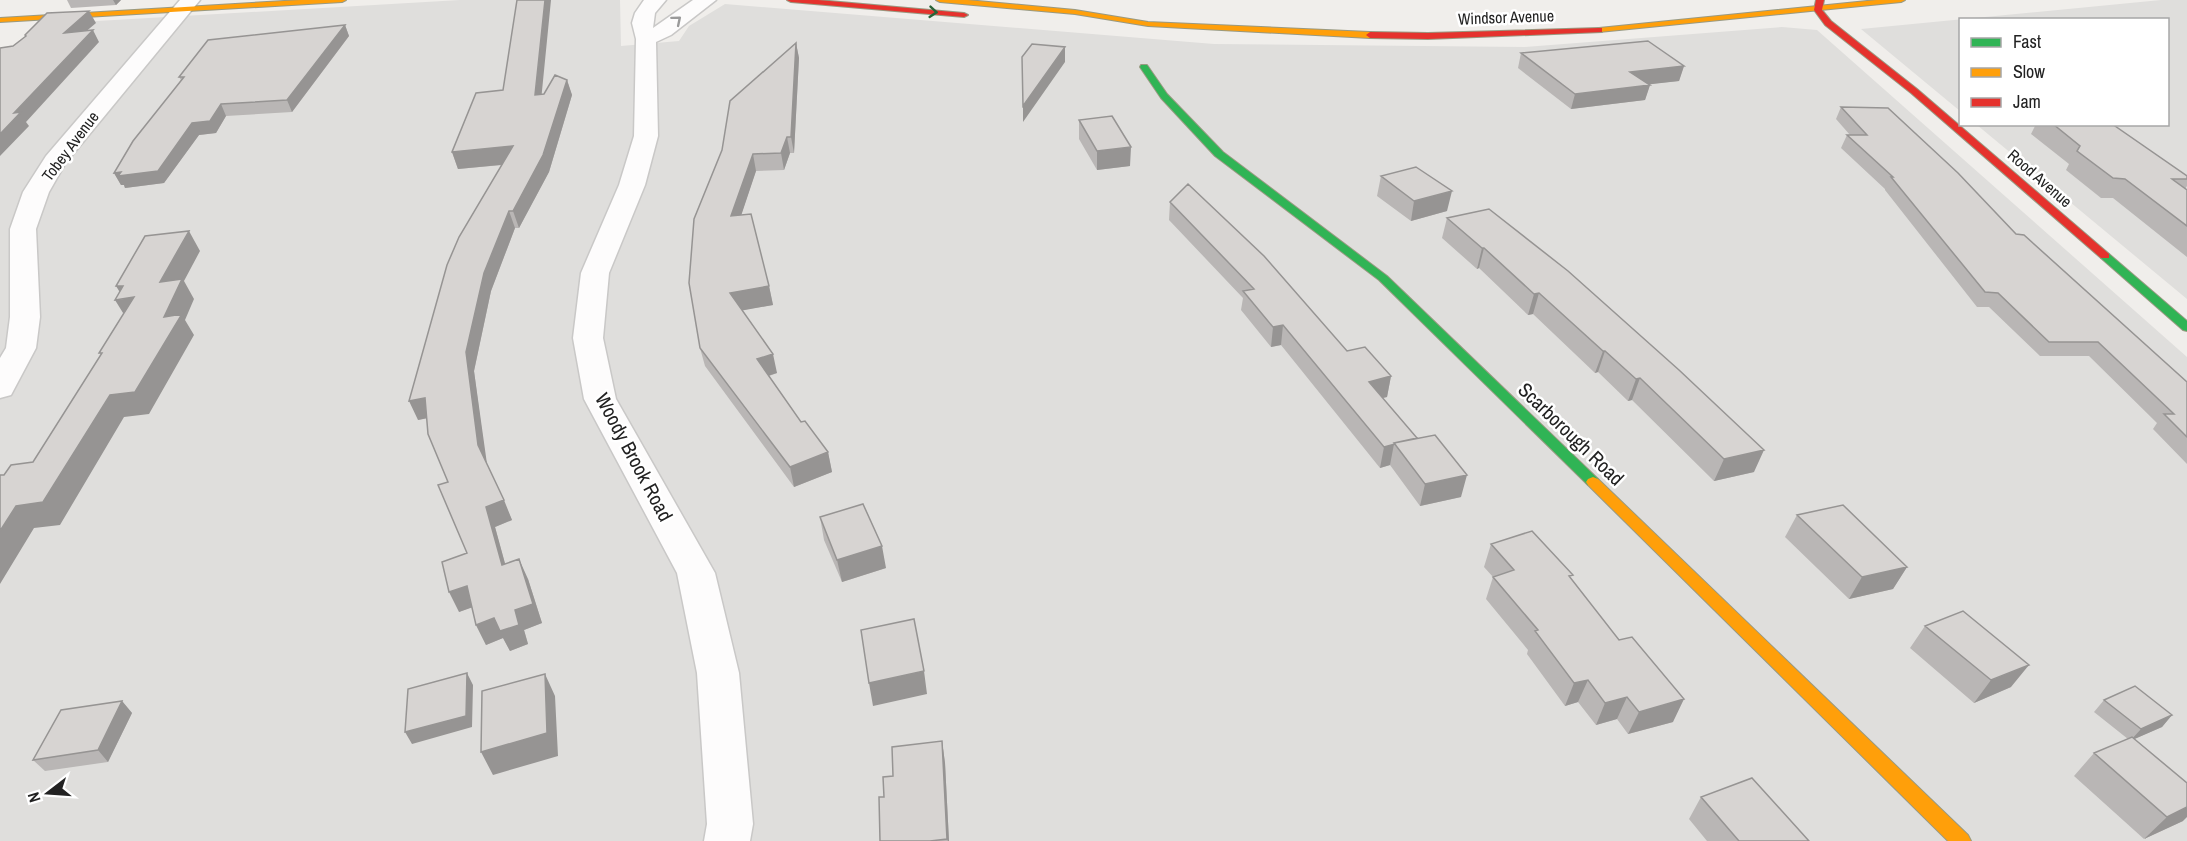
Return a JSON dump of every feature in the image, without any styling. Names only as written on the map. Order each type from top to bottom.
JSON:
[{"type":"main road","points":[[0,9],[150,0]]},
{"type":"main road","points":[[0,20],[186,5],[332,0]]},
{"type":"main road","name":"Windsor Avenue","points":[[791,0],[1068,24],[1148,24],[1318,35],[1488,35],[1597,30],[1819,4],[1900,0]]},
{"type":"main road","name":"Windsor Avenue","points":[[940,0],[1075,12],[1148,24]]},
{"type":"main road","name":"Rood Avenue","points":[[1819,4],[1820,14],[1828,23],[1914,91],[2187,327]]},
{"type":"main road","name":"Scarborough Road","points":[[1144,68],[1164,96],[1219,154],[1383,278],[1961,841]]},
{"type":"street","name":"Woody Brook Road","points":[[656,0],[642,17],[641,29],[646,39],[646,136],[632,186],[595,273],[588,338],[600,399],[696,573],[718,673],[730,824],[727,841]]},
{"type":"street","points":[[646,39],[664,31],[706,0]]},
{"type":"street","name":"Tobey Avenue","points":[[0,388],[21,348],[25,317],[23,229],[36,192],[55,160],[186,5]]},
{"type":"shaded area","points":[[460,0],[620,0],[621,46],[679,41],[689,26],[725,4],[1214,44],[1525,47],[1782,27],[1817,30],[2187,357],[2187,841],[0,841],[0,63],[46,24]]},
{"type":"shaded area","points":[[2161,0],[2187,0],[2187,299],[1978,126],[2169,126],[2169,18],[1975,18]]},
{"type":"shaded area","points":[[1959,20],[1959,110],[1861,29]]},
{"type":"building","points":[[517,0],[545,0],[535,95],[544,94],[555,75],[567,80],[543,155],[513,211],[509,211],[484,273],[466,352],[478,445],[504,500],[486,507],[502,565],[519,559],[533,604],[515,610],[519,625],[500,631],[494,618],[476,625],[467,586],[449,592],[442,562],[467,553],[438,485],[448,482],[428,434],[425,398],[409,401],[447,265],[459,237],[513,146],[452,152],[476,93],[503,90]]},
{"type":"building","points":[[89,11],[64,33],[93,30],[14,113],[21,112],[0,134],[0,48],[13,46],[26,36],[47,13]]},
{"type":"building","points":[[345,25],[287,100],[221,104],[210,121],[192,123],[158,171],[118,176],[121,172],[114,173],[133,141],[184,77],[179,77],[208,40]]},
{"type":"building","points":[[1648,41],[1684,66],[1630,72],[1650,85],[1575,94],[1521,53]]},
{"type":"building","points":[[796,43],[791,137],[787,137],[781,153],[753,154],[731,216],[751,214],[769,286],[730,293],[773,354],[757,359],[801,422],[805,421],[828,452],[790,467],[700,348],[689,283],[694,219],[722,150],[730,101]]},
{"type":"building","points":[[1032,44],[1065,47],[1023,106],[1022,57]]},
{"type":"building","points":[[1841,107],[1888,108],[1958,173],[2016,234],[2024,235],[2187,382],[2187,437],[2164,414],[2174,414],[2098,342],[2049,342],[1998,293],[1985,292],[1891,177],[1893,177],[1847,135],[1867,135]]},
{"type":"building","points":[[1112,116],[1131,147],[1097,151],[1079,120]]},
{"type":"building","points":[[2055,126],[2115,126],[2187,176],[2187,179],[2172,179],[2187,190],[2187,226],[2125,179],[2113,178],[2077,151],[2080,146]]},
{"type":"building","points":[[1416,167],[1452,191],[1414,201],[1381,176]]},
{"type":"building","points":[[1188,184],[1264,256],[1347,351],[1365,347],[1391,376],[1369,382],[1417,438],[1384,447],[1283,325],[1273,327],[1243,291],[1254,289],[1170,202]]},
{"type":"building","points":[[1489,209],[1568,271],[1764,450],[1724,459],[1640,378],[1636,379],[1539,293],[1534,294],[1447,218]]},
{"type":"building","points":[[189,231],[160,282],[182,279],[164,317],[182,314],[135,392],[110,395],[43,502],[16,506],[0,531],[0,475],[4,475],[11,465],[33,462],[102,353],[99,353],[134,297],[115,300],[123,286],[116,286],[145,236]]},
{"type":"building","points":[[1435,435],[1467,475],[1425,484],[1394,443]]},
{"type":"building","points":[[863,504],[882,546],[837,560],[820,517]]},
{"type":"building","points":[[1843,505],[1907,567],[1862,577],[1797,515]]},
{"type":"building","points":[[1532,531],[1573,575],[1569,576],[1619,640],[1632,637],[1684,699],[1639,712],[1627,697],[1605,703],[1588,680],[1574,683],[1535,631],[1538,630],[1493,577],[1514,570],[1491,544]]},
{"type":"building","points":[[1963,611],[2029,665],[1991,680],[1925,626]]},
{"type":"building","points":[[914,619],[924,671],[869,683],[861,630]]},
{"type":"building","points":[[467,673],[466,716],[405,732],[408,689]]},
{"type":"building","points":[[545,674],[547,733],[481,752],[482,691]]},
{"type":"building","points":[[2135,686],[2172,715],[2141,729],[2104,700]]},
{"type":"building","points":[[122,701],[98,750],[33,760],[61,710]]},
{"type":"building","points":[[2132,737],[2187,783],[2187,807],[2167,817],[2094,753]]},
{"type":"building","points":[[942,741],[947,839],[880,841],[879,797],[884,797],[883,777],[893,776],[892,747]]},
{"type":"building","points":[[1752,778],[1809,841],[1739,841],[1701,797]]},
{"type":"traffic: fast","points":[[1144,67],[1164,96],[1219,154],[1383,278],[1593,482]]},
{"type":"traffic: fast","points":[[2105,256],[2187,327]]},
{"type":"traffic: slow","points":[[0,20],[342,0]]},
{"type":"traffic: slow","points":[[940,0],[1075,12],[1148,24],[1370,35]]},
{"type":"traffic: slow","points":[[1599,30],[1901,0]]},
{"type":"traffic: slow","points":[[1593,482],[1961,841]]},
{"type":"traffic: jam","points":[[791,0],[964,15]]},
{"type":"traffic: jam","points":[[1820,0],[1818,10],[1828,23],[1914,91],[2105,256]]},
{"type":"traffic: jam","points":[[1370,35],[1428,36],[1599,30]]}]
